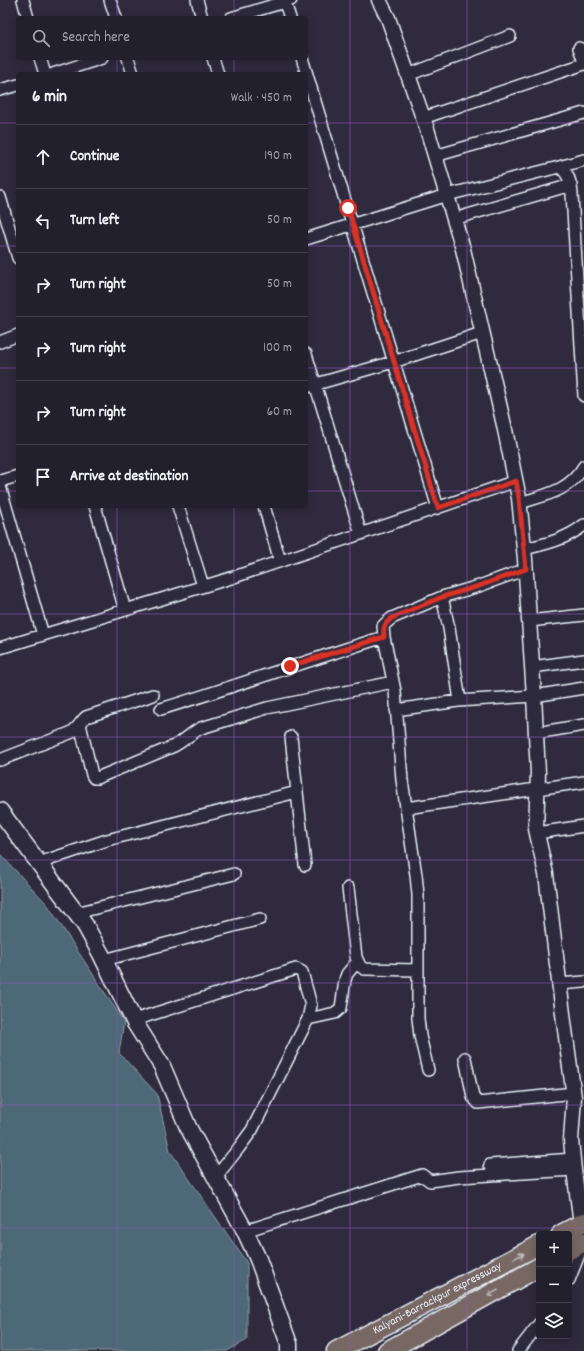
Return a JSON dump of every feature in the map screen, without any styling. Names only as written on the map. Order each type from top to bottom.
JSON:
[{"type":"highway","points":[[567,1231],[583,1223]]},
{"type":"highway","points":[[572,1248],[584,1242]]},
{"type":"highway","name":"Kalyani-Barrackpur expressway","points":[[336,1351],[536,1247]]},
{"type":"highway","name":"Kalyani-Barrackpur expressway","points":[[387,1351],[536,1269]]},
{"type":"main road","points":[[0,811],[85,926],[134,1020],[162,1066],[188,1126],[258,1259],[292,1349]]},
{"type":"street","points":[[23,0],[27,16]]},
{"type":"street","points":[[110,0],[115,16]]},
{"type":"street","points":[[197,0],[201,16]]},
{"type":"street","points":[[378,0],[388,18],[424,118],[463,249],[504,424],[520,504],[526,569],[536,733],[537,833],[546,874],[574,1093],[572,1140],[573,1165],[583,1223],[584,1242],[572,1272]]},
{"type":"street","points":[[238,16],[287,1],[290,16]]},
{"type":"street","points":[[408,75],[510,36]]},
{"type":"street","points":[[424,118],[583,58]]},
{"type":"street","points":[[41,60],[44,72]]},
{"type":"street","points":[[59,72],[96,60]]},
{"type":"street","points":[[129,60],[132,72]]},
{"type":"street","points":[[214,60],[218,72]]},
{"type":"street","points":[[303,60],[306,72]]},
{"type":"street","points":[[308,78],[438,508]]},
{"type":"street","points":[[0,90],[16,86]]},
{"type":"street","points":[[435,156],[584,114]]},
{"type":"street","points":[[308,238],[447,196],[584,160]]},
{"type":"street","points":[[559,167],[566,172],[579,216],[584,396]]},
{"type":"street","points":[[454,219],[571,185]]},
{"type":"street","points":[[0,197],[16,251]]},
{"type":"street","points":[[311,386],[394,362],[482,333]]},
{"type":"street","points":[[0,342],[16,336]]},
{"type":"street","points":[[308,367],[311,386],[361,534]]},
{"type":"street","points":[[520,504],[563,488],[574,480],[584,466]]},
{"type":"street","points":[[0,481],[16,477]]},
{"type":"street","points":[[0,648],[203,586],[516,481]]},
{"type":"street","points":[[0,486],[43,635]]},
{"type":"street","points":[[96,508],[125,610]]},
{"type":"street","points":[[179,508],[203,586]]},
{"type":"street","points":[[265,508],[280,561]]},
{"type":"street","points":[[524,549],[553,542],[572,533],[584,525]]},
{"type":"street","points":[[428,1070],[420,1036],[419,1024],[417,888],[402,780],[393,682],[383,626],[386,623],[442,597],[479,586],[526,569]]},
{"type":"street","points":[[442,597],[449,628],[460,701]]},
{"type":"street","points":[[529,621],[584,615]]},
{"type":"street","points":[[161,709],[244,683],[290,666],[384,637]]},
{"type":"street","points":[[532,667],[584,660]]},
{"type":"street","points":[[80,724],[92,775],[94,778],[97,778],[174,746],[184,741],[191,733],[201,728],[267,708],[393,682]]},
{"type":"street","points":[[396,710],[460,701],[534,696],[584,688]]},
{"type":"street","points":[[0,760],[70,733],[75,730],[86,717],[153,695]]},
{"type":"street","points":[[536,733],[584,725]]},
{"type":"street","points":[[291,737],[304,865]]},
{"type":"street","points":[[406,808],[584,782]]},
{"type":"street","points":[[39,863],[107,840],[296,792]]},
{"type":"street","points":[[537,833],[584,826]]},
{"type":"street","points":[[76,913],[234,874]]},
{"type":"street","points":[[348,888],[357,962],[360,966],[364,969],[418,970]]},
{"type":"street","points":[[104,960],[260,919]]},
{"type":"street","points":[[308,1019],[335,1012],[341,1008],[347,974],[357,962]]},
{"type":"street","points":[[134,1020],[296,969],[302,972],[311,1005],[308,1019],[252,1130],[215,1178]]},
{"type":"street","points":[[559,984],[584,982]]},
{"type":"street","points":[[465,1058],[474,1098],[478,1103],[574,1093]]},
{"type":"street","points":[[490,1166],[573,1165]]},
{"type":"street","points":[[245,1232],[422,1175],[430,1181],[573,1165]]},
{"type":"street","points":[[518,1351],[536,1328]]},
{"type":"water","points":[[0,854],[47,904],[124,1022],[119,1053],[157,1094],[170,1151],[247,1263],[247,1340],[227,1351],[0,1351]]},
{"type":"route","points":[[290,666],[384,637],[383,626],[392,618],[442,597],[479,586],[526,569],[516,481],[438,508],[348,208]]}]
